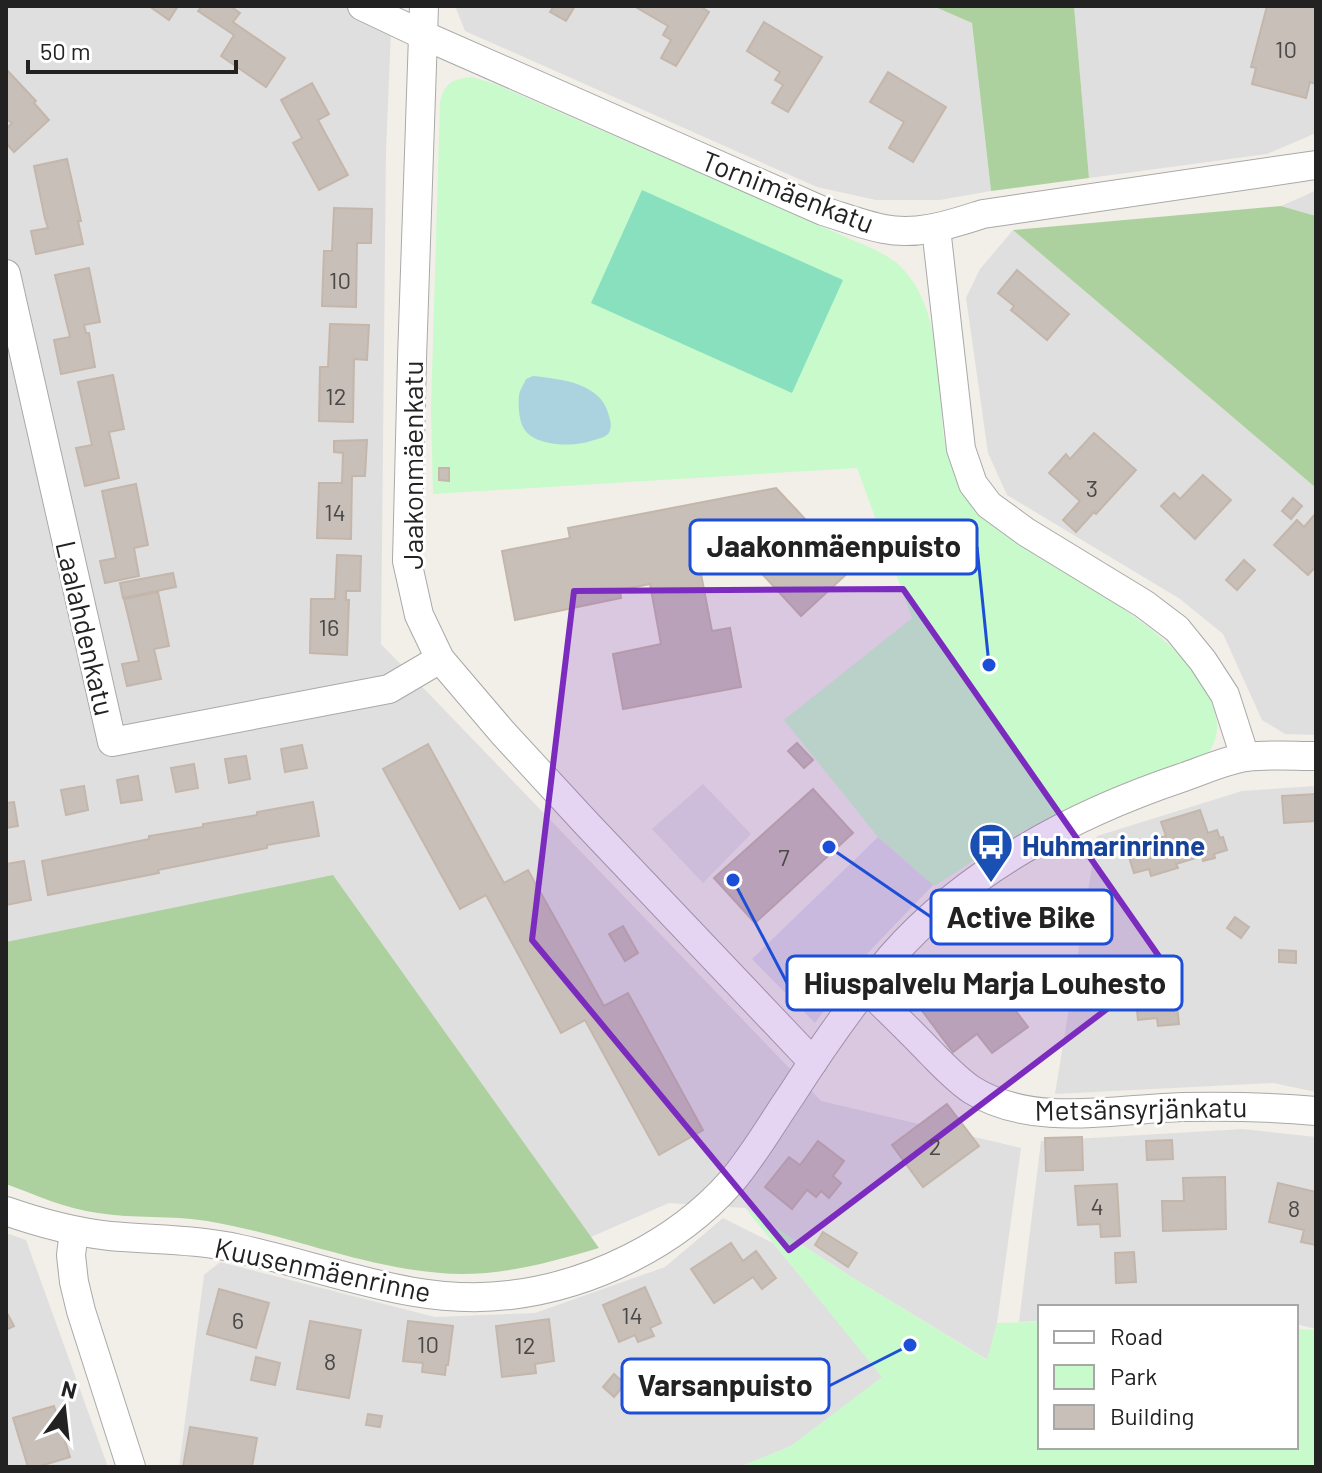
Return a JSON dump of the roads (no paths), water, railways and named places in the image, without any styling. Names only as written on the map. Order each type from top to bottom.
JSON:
[{"type":"street","name":"Tornimäenkatu","points":[[362,6],[823,211],[884,229],[905,231],[936,228],[983,214],[1316,165]]},
{"type":"street","name":"Jaakonmäenkatu","points":[[424,6],[407,561],[419,615],[440,659],[503,733],[813,1062]]},
{"type":"street","points":[[936,228],[961,449],[973,484],[989,505],[1026,532],[1144,604],[1177,629],[1225,695],[1245,757]]},
{"type":"street","name":"Laalahdenkatu","points":[[6,274],[112,742],[389,689],[440,659]]},
{"type":"street","name":"Kuusenmäenrinne","points":[[6,1211],[74,1231],[238,1248],[362,1281],[436,1296],[507,1296],[571,1283],[647,1249],[697,1215],[734,1179],[813,1062],[892,956],[939,909],[1012,855],[1078,820],[1146,790],[1245,757],[1316,756]]},
{"type":"street","name":"Metsänsyrjänkatu","points":[[866,988],[971,1089],[1015,1108],[1055,1114],[1258,1106],[1316,1111]]},
{"type":"street","points":[[74,1231],[71,1255],[81,1311],[131,1467]]},
{"type":"water","points":[[533,376],[579,385],[598,396],[610,418],[608,434],[583,443],[554,444],[528,434],[521,420],[519,396],[526,379]]},
{"type":"place","name":"Jaakonmäenpuisto","points":[[989,665]]},
{"type":"place","name":"Active Bike","points":[[829,847]]},
{"type":"place","name":"Hiuspalvelu Marja Louhesto","points":[[733,880]]},
{"type":"place","name":"Huhmarinrinne","points":[[991,884]]},
{"type":"place","name":"Varsanpuisto","points":[[910,1345]]}]
